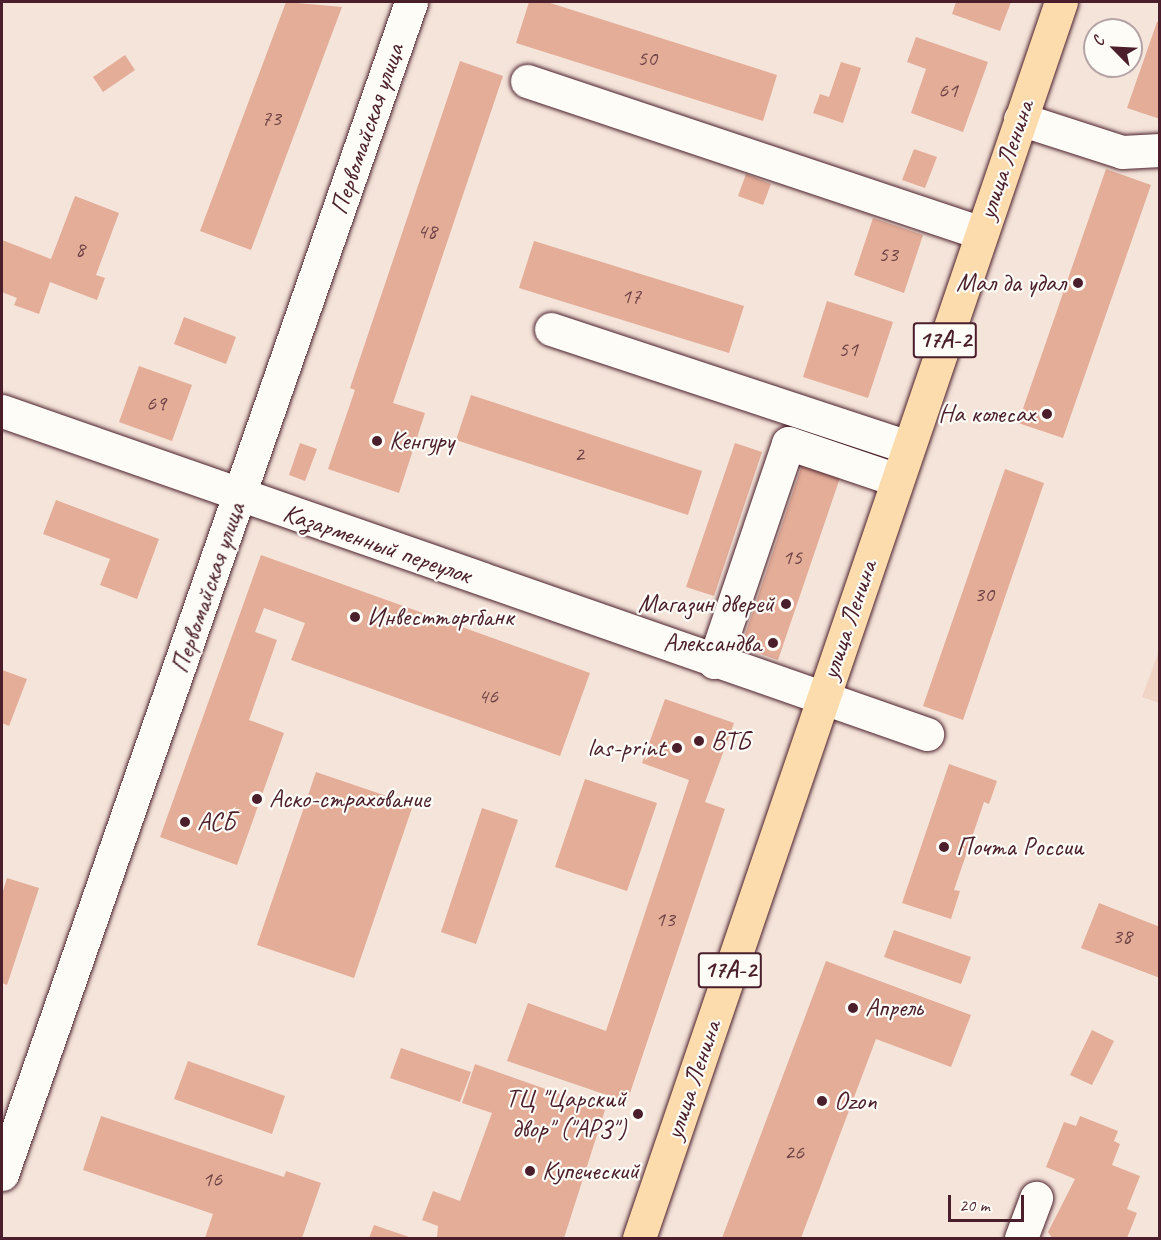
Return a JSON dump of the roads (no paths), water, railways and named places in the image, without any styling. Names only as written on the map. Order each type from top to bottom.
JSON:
[{"type":"main road","name":"улица Ленина","points":[[639,1239],[1061,2]]},
{"type":"street","name":"Первомайская улица","points":[[2,1174],[411,2]]},
{"type":"street","points":[[527,81],[981,233]]},
{"type":"street","points":[[1020,119],[1122,152],[1160,150]]},
{"type":"street","points":[[551,329],[908,447]]},
{"type":"street","name":"Казарменный переулок","points":[[2,411],[821,701],[927,734]]},
{"type":"street","points":[[714,662],[788,443],[897,480]]},
{"type":"street","points":[[1020,1239],[1036,1198]]},
{"type":"place","name":"Мал да удал","points":[[1078,283]]},
{"type":"place","name":"На колесах","points":[[1047,414]]},
{"type":"place","name":"Кенгуру","points":[[377,441]]},
{"type":"place","name":"Магазин дверей","points":[[786,604]]},
{"type":"place","name":"Инвестторгбанк","points":[[355,617]]},
{"type":"place","name":"Александва","points":[[773,643]]},
{"type":"place","name":"ВТБ","points":[[699,741]]},
{"type":"place","name":"las-print","points":[[677,748]]},
{"type":"place","name":"Аско-страхование","points":[[257,799]]},
{"type":"place","name":"АСБ","points":[[185,822]]},
{"type":"place","name":"Почта России","points":[[944,847]]},
{"type":"place","name":"Апрель","points":[[853,1008]]},
{"type":"place","name":"Ozon","points":[[822,1101]]},
{"type":"place","name":"ТЦ \"Царский двор\" (\"АРЗ\")","points":[[638,1114]]},
{"type":"place","name":"Купеческий","points":[[530,1171]]}]
